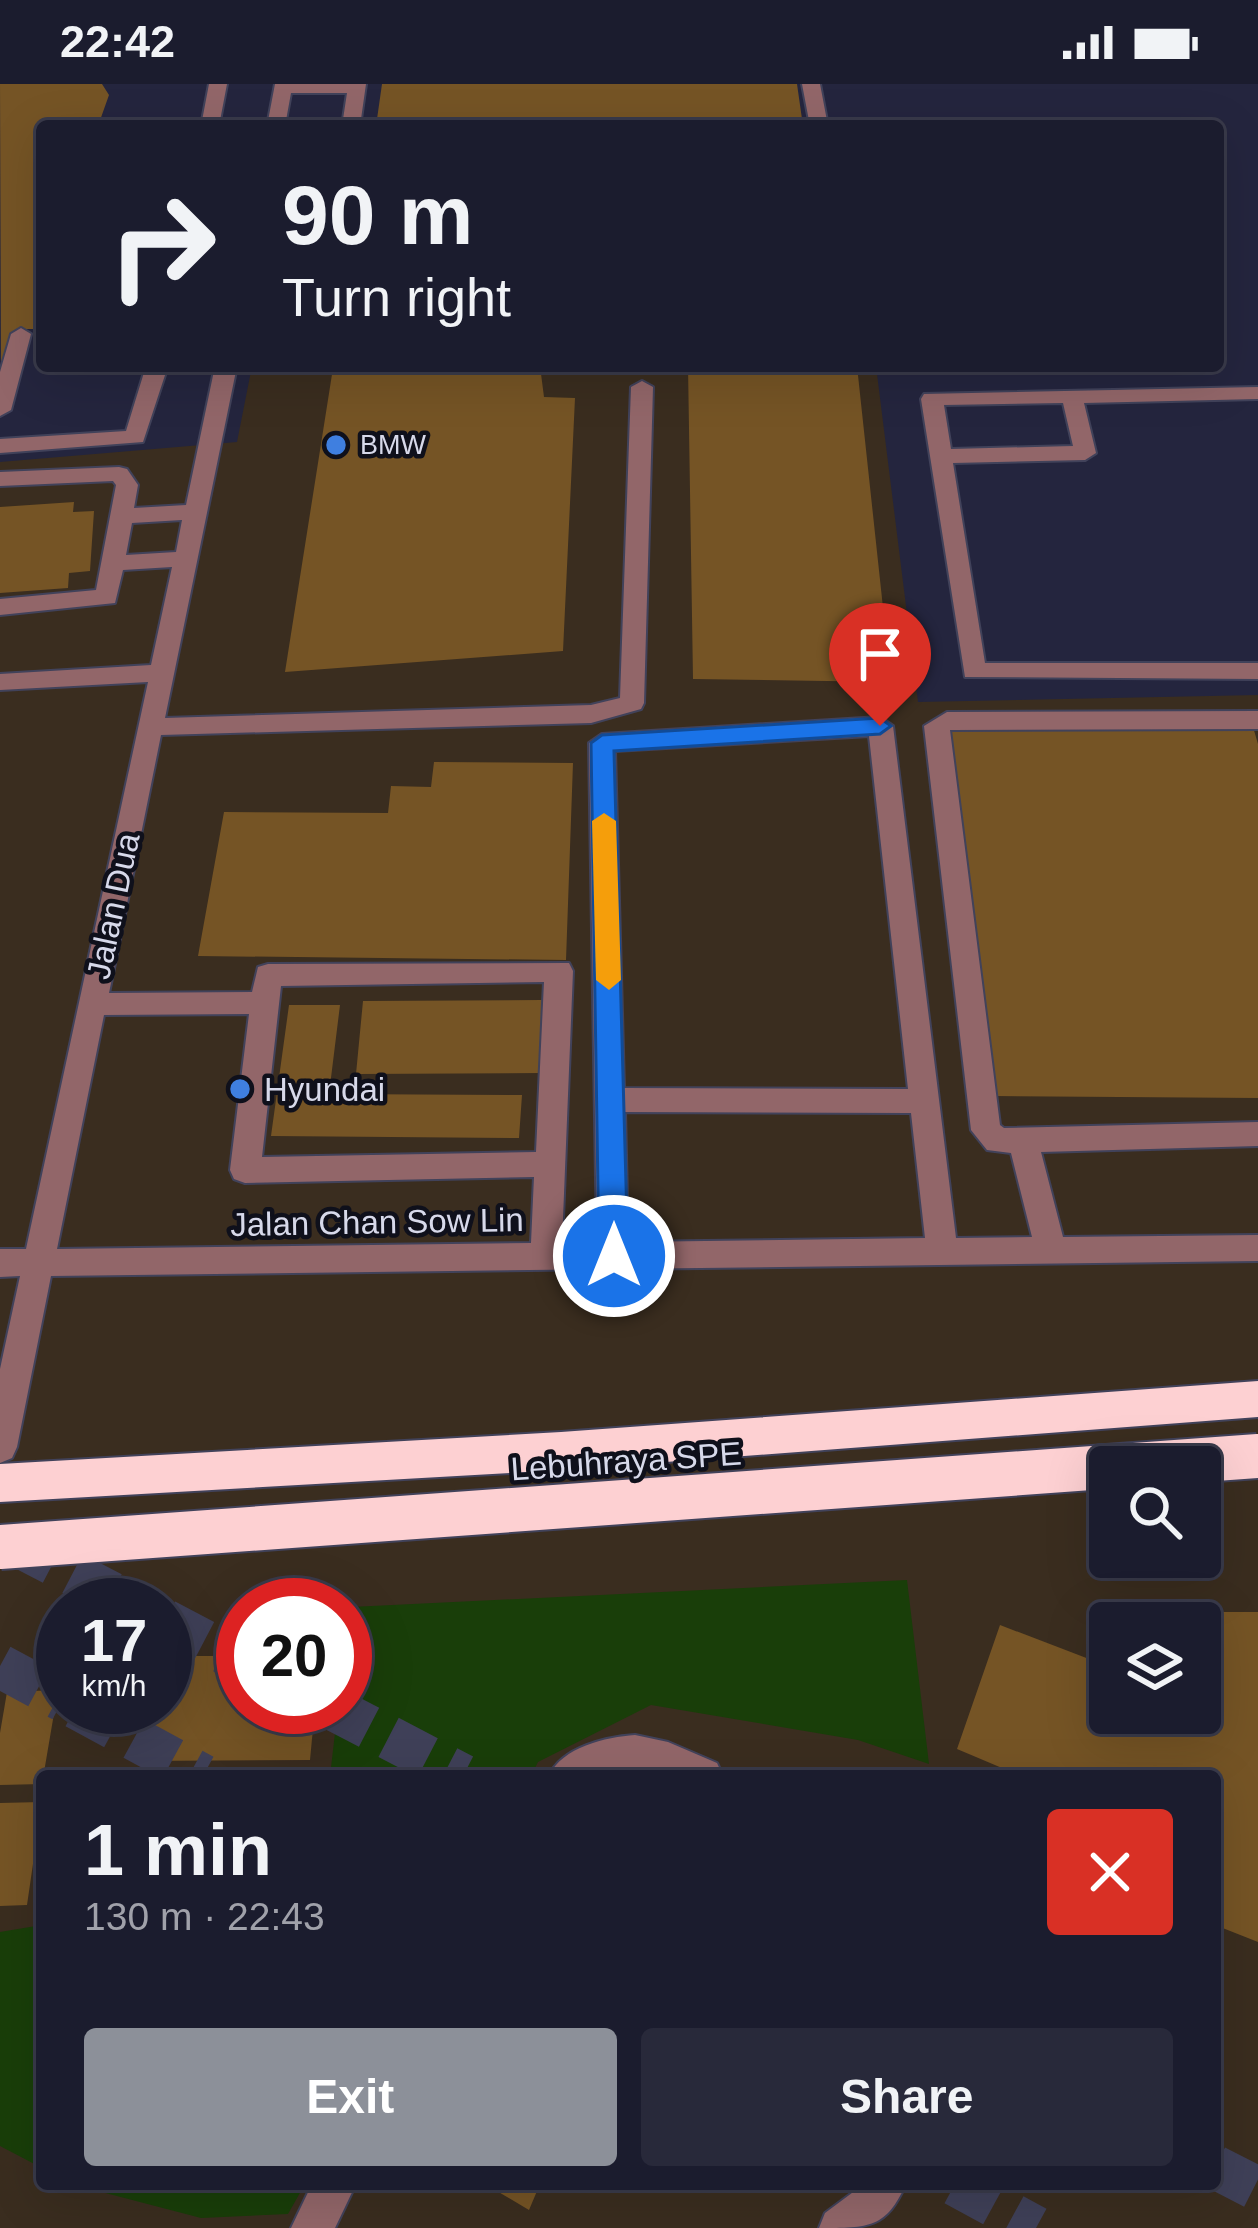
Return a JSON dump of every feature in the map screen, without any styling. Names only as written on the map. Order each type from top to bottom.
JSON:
[{"type":"highway","name":"Lebuhraya SPE","points":[[0,1483],[561,1451],[1258,1399]]},
{"type":"highway","name":"Lebuhraya SPE","points":[[0,1547],[1258,1456]]},
{"type":"street","points":[[211,120],[218,84]]},
{"type":"street","points":[[812,84],[819,120]]},
{"type":"street","points":[[277,120],[284,86],[356,86],[352,120]]},
{"type":"street","points":[[0,410],[21,334]]},
{"type":"street","points":[[0,446],[135,437],[155,372]]},
{"type":"street","name":"Jalan Dua","points":[[0,1447],[225,372]]},
{"type":"street","points":[[150,727],[591,714],[632,703],[643,387]]},
{"type":"street","points":[[1258,393],[932,398],[974,671],[1258,671]]},
{"type":"street","points":[[942,456],[1085,453],[1072,396]]},
{"type":"street","points":[[0,479],[119,474],[127,485],[107,597],[0,607]]},
{"type":"street","points":[[122,517],[195,512]]},
{"type":"street","points":[[114,563],[185,559]]},
{"type":"street","points":[[0,682],[162,673]]},
{"type":"street","points":[[1258,720],[946,721],[937,726],[986,1130],[998,1141],[1258,1134]]},
{"type":"street","points":[[614,1256],[602,743],[880,726],[942,1251]]},
{"type":"street","points":[[546,1256],[559,971],[268,975],[245,1170],[550,1164]]},
{"type":"street","points":[[92,1004],[265,1003]]},
{"type":"street","points":[[612,1100],[922,1101]]},
{"type":"street","points":[[1023,1140],[1052,1250]]},
{"type":"street","name":"Jalan Chan Sow Lin","points":[[0,1263],[1258,1248]]},
{"type":"street","points":[[577,1770],[598,1756],[664,1754],[693,1770]]},
{"type":"street","points":[[312,2228],[332,2190]]},
{"type":"street","points":[[840,2228],[878,2203],[883,2190]]},
{"type":"shaded area","points":[[251,372],[877,372],[918,702],[1258,695],[1258,2228],[0,2228],[0,462],[237,442]]},
{"type":"green space","points":[[907,1580],[929,1764],[858,1740],[651,1705],[538,1762],[534,1770],[331,1770],[335,1734],[372,1734],[372,1606]]},
{"type":"green space","points":[[36,1926],[36,2165],[0,2146],[0,1932]]},
{"type":"green space","points":[[94,2190],[302,2190],[288,2214],[201,2218]]},
{"type":"building","points":[[0,84],[102,84],[109,95],[100,120],[36,120],[36,329],[18,329],[1,378]]},
{"type":"building","points":[[382,84],[797,84],[802,120],[377,120]]},
{"type":"building","points":[[332,372],[541,372],[544,397],[575,398],[563,651],[285,672]]},
{"type":"building","points":[[688,372],[858,372],[891,682],[693,679]]},
{"type":"building","points":[[74,502],[73,512],[94,511],[90,571],[69,573],[68,588],[0,593],[0,507]]},
{"type":"building","points":[[943,725],[1253,727],[1258,744],[1258,1098],[994,1096]]},
{"type":"building","points":[[434,762],[573,763],[566,960],[198,956],[224,812],[388,813],[391,786],[431,787]]},
{"type":"building","points":[[542,1000],[541,1073],[356,1074],[363,1001]]},
{"type":"building","points":[[289,1005],[340,1005],[329,1094],[522,1095],[519,1138],[271,1136]]},
{"type":"building","points":[[1221,1612],[1258,1612],[1258,1942],[1221,1927],[1221,1770],[1007,1770],[957,1749],[1000,1625],[1089,1659],[1089,1734],[1221,1734]]},
{"type":"building","points":[[192,1656],[216,1656],[216,1734],[312,1734],[310,1760],[137,1761],[141,1734],[192,1734]]},
{"type":"building","points":[[36,1691],[36,1734],[51,1734],[44,1770],[36,1770],[36,1784],[0,1785],[0,1733],[7,1692]]},
{"type":"building","points":[[36,1802],[27,1905],[0,1906],[0,1803]]},
{"type":"building","points":[[495,2190],[537,2190],[529,2210]]},
{"type":"tunnel","points":[[14,1543],[81,1578]]},
{"type":"tunnel","points":[[192,1635],[216,1648]]},
{"type":"tunnel","points":[[0,1666],[36,1685]]},
{"type":"tunnel","points":[[372,1729],[451,1770]]},
{"type":"tunnel","points":[[126,1734],[192,1770]]},
{"type":"tunnel","points":[[1221,2170],[1258,2189]]},
{"type":"tunnel","points":[[966,2190],[1036,2228]]},
{"type":"slow traffic","points":[[604,821],[609,980]]},
{"type":"place","name":"BMW","points":[[336,445]]},
{"type":"place","name":"Hyundai","points":[[240,1089]]},
{"type":"route","points":[[614,1256],[602,743],[880,726]]}]
